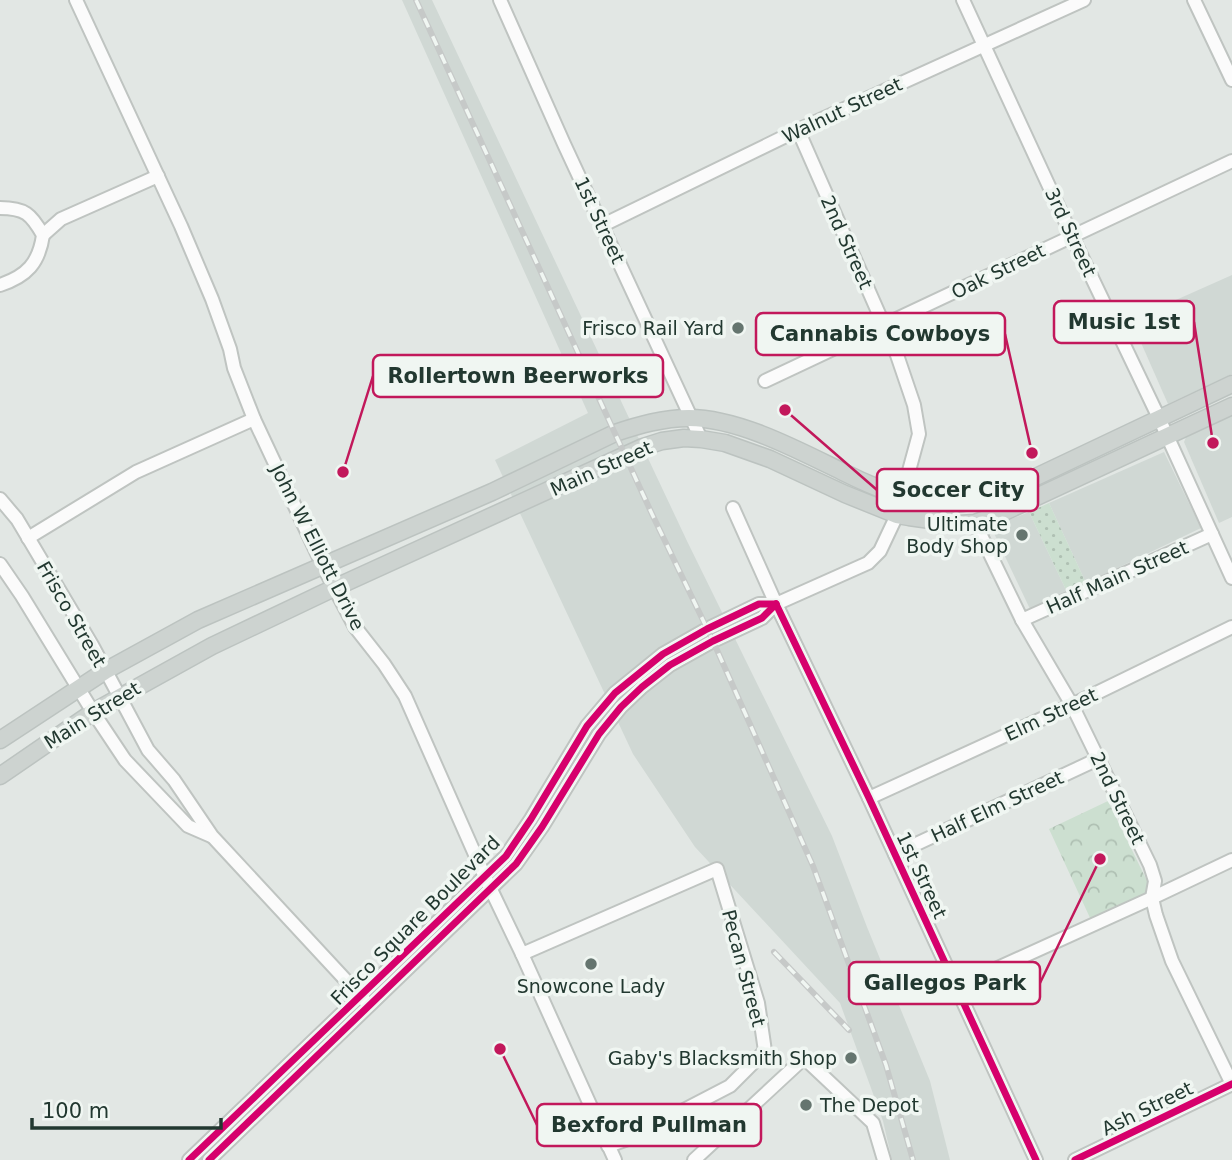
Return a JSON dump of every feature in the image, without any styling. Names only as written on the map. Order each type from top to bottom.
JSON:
[{"type":"main road","name":"Main Street","points":[[0,740],[105,670],[198,620],[516,480],[615,433],[671,419],[691,418],[733,424],[781,443],[875,488],[932,502],[962,503],[988,497],[1019,485],[1232,384]]},
{"type":"main road","name":"Main Street","points":[[0,776],[93,712],[212,646],[643,446],[684,438],[725,443],[770,459],[897,515],[959,524],[975,523],[1232,406]]},
{"type":"street","name":"John W Elliott Drive","points":[[76,0],[212,299],[254,419],[323,566],[355,627],[405,696],[615,1160]]},
{"type":"street","name":"1st Street","points":[[500,0],[701,439]]},
{"type":"street","name":"3rd Street","points":[[963,0],[1232,578]]},
{"type":"street","name":"Walnut Street","points":[[603,225],[798,130],[1084,0]]},
{"type":"street","points":[[1194,0],[1232,80]]},
{"type":"street","name":"2nd Street","points":[[798,130],[897,355],[914,405],[919,434],[897,515]]},
{"type":"street","name":"Oak Street","points":[[765,380],[1232,161]]},
{"type":"street","points":[[43,235],[61,219],[158,176]]},
{"type":"street","points":[[0,207],[18,209],[33,219],[43,235],[41,251],[34,263],[21,277],[0,285]]},
{"type":"street","points":[[33,219],[61,219]]},
{"type":"street","points":[[28,538],[136,472],[254,419]]},
{"type":"street","name":"Frisco Street","points":[[0,499],[17,519],[148,750],[174,780],[212,836],[366,1001]]},
{"type":"street","name":"1st Street","points":[[733,508],[1036,1160]]},
{"type":"street","name":"Frisco Square Boulevard","points":[[209,1160],[366,1001],[488,883],[516,864],[599,734],[642,687],[670,665],[761,618],[776,604],[868,563],[880,551],[897,515]]},
{"type":"street","name":"2nd Street","points":[[975,523],[1022,620],[1072,705],[1150,865],[1156,915],[1172,961],[1232,1084]]},
{"type":"street","name":"Half Main Street","points":[[1022,620],[1212,534]]},
{"type":"street","name":"Frisco Street","points":[[0,564],[125,760],[188,826],[212,836]]},
{"type":"street","name":"Elm Street","points":[[869,798],[1072,705],[1232,627]]},
{"type":"street","name":"Half Elm Street","points":[[895,854],[1098,759]]},
{"type":"street","points":[[956,987],[1232,860]]},
{"type":"street","name":"Pecan Street","points":[[522,954],[717,869],[758,1003],[765,1051],[730,1086],[628,1139],[608,1146]]},
{"type":"street","name":"Frisco Square Boulevard","points":[[189,1160],[366,1001]]},
{"type":"street","points":[[694,1160],[804,1058],[873,1123],[884,1160]]},
{"type":"street","name":"Ash Street","points":[[1075,1160],[1232,1084]]},
{"type":"shaded area","points":[[402,0],[432,0],[687,541],[832,836],[930,1081],[950,1160],[892,1160],[883,1121],[840,1003],[695,847],[633,754],[495,460],[588,413]]},
{"type":"shaded area","points":[[1232,275],[1232,374],[1168,404],[1131,320]]},
{"type":"shaded area","points":[[1232,415],[1232,517],[1219,523],[1184,442],[1187,435]]},
{"type":"shaded area","points":[[1164,452],[1201,528],[1086,583],[1049,503]]},
{"type":"shaded area","points":[[1029,512],[1067,592],[1030,609],[991,527]]},
{"type":"green space","points":[[1049,503],[1086,583],[1067,592],[1029,512]]},
{"type":"green space","points":[[1108,801],[1151,889],[1148,894],[1091,920],[1049,829]]},
{"type":"railway","points":[[416,0],[713,641],[813,866],[886,1065],[913,1160]]},
{"type":"railway","points":[[774,952],[849,1030]]},
{"type":"cycle path","points":[[189,1160],[506,856],[587,726],[615,693],[663,654],[707,629],[759,604],[776,604]]},
{"type":"cycle path","points":[[776,604],[1036,1160]]},
{"type":"cycle path","points":[[209,1160],[516,864],[599,734],[621,707],[670,665],[762,618],[776,604]]},
{"type":"cycle path","points":[[1075,1160],[1232,1084]]},
{"type":"place","name":"Frisco Rail Yard","points":[[738,328]]},
{"type":"place","name":"Soccer City","points":[[785,410]]},
{"type":"place","name":"Music 1st","points":[[1213,443]]},
{"type":"place","name":"Cannabis Cowboys","points":[[1032,453]]},
{"type":"place","name":"Rollertown Beerworks","points":[[343,472]]},
{"type":"place","name":"Ultimate Body Shop","points":[[1022,535]]},
{"type":"place","name":"Gallegos Park","points":[[1100,859]]},
{"type":"place","name":"Snowcone Lady","points":[[591,964]]},
{"type":"place","name":"Bexford Pullman","points":[[500,1049]]},
{"type":"place","name":"Gaby's Blacksmith Shop","points":[[851,1058]]},
{"type":"place","name":"The Depot","points":[[806,1105]]}]
